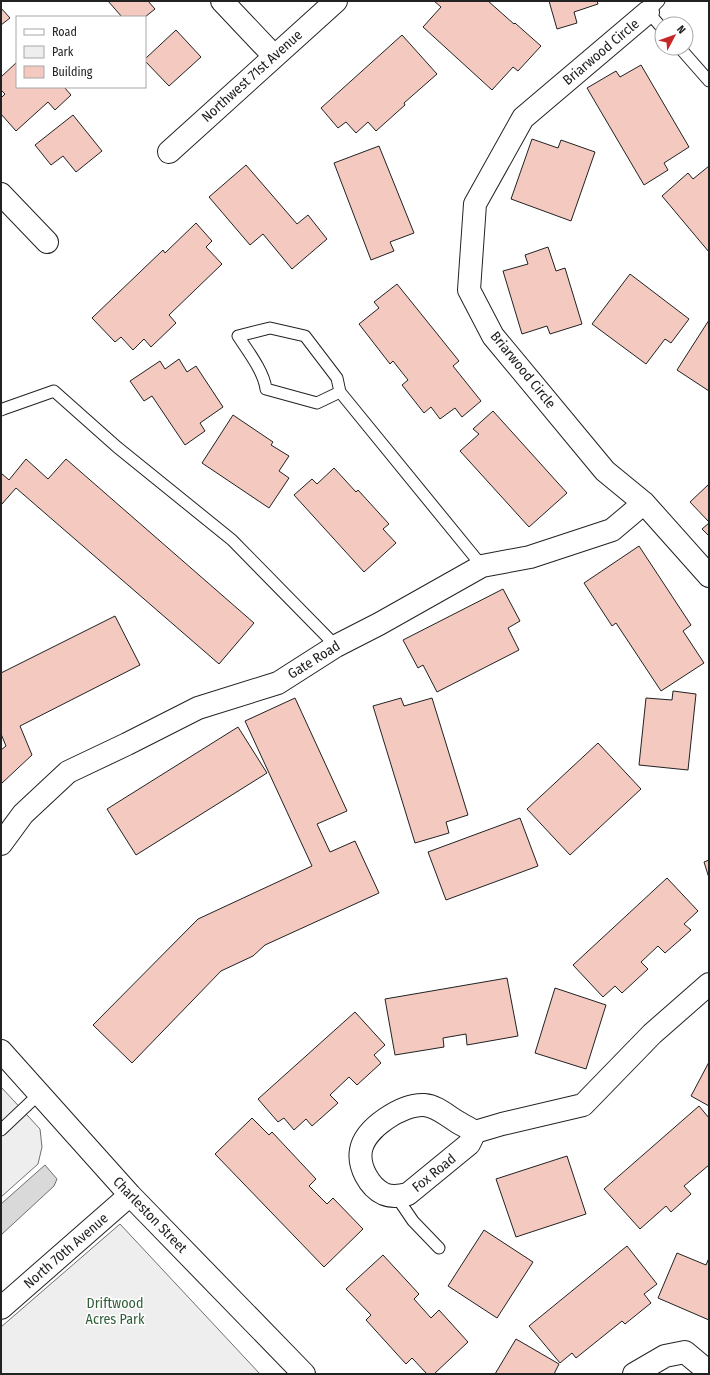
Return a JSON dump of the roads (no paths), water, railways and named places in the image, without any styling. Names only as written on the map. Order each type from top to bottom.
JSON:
[{"type":"street","points":[[222,1],[274,56]]},
{"type":"street","name":"Northwest 71st Avenue","points":[[169,152],[336,1]]},
{"type":"street","name":"Briarwood Circle","points":[[654,7],[523,118],[475,204],[469,290],[493,336],[605,471],[644,504],[709,576]]},
{"type":"street","points":[[1,194],[47,242]]},
{"type":"street","name":"Gate Road","points":[[1,844],[22,814],[68,772],[198,708],[278,683],[336,646],[379,624],[482,566],[530,557],[612,530],[644,504]]},
{"type":"street","points":[[475,1132],[502,1124],[583,1105],[652,1034],[709,984]]},
{"type":"street","name":"Charleston Street","points":[[1,1052],[130,1195],[304,1374]]},
{"type":"street","name":"Fox Road","points":[[424,1105],[434,1107],[475,1132],[469,1144],[408,1194],[396,1196],[384,1194],[373,1186],[364,1174],[360,1163],[361,1150],[366,1138],[382,1122],[394,1113],[409,1107],[424,1105]]},
{"type":"street","name":"North 70th Avenue","points":[[1,1308],[130,1195]]},
{"type":"street","points":[[634,1374],[665,1356],[685,1352],[709,1372]]},
{"type":"lane","points":[[687,56],[709,81]]},
{"type":"lane","points":[[340,392],[317,403],[266,389],[265,382],[250,353],[238,336],[270,328],[305,336],[337,378],[340,392],[482,566]]},
{"type":"lane","points":[[1,410],[54,391],[117,446],[232,540],[336,646]]},
{"type":"lane","points":[[1,1130],[39,1094]]},
{"type":"lane","points":[[396,1196],[413,1221],[439,1248]]},
{"type":"park label","name":"Driftwood Acres Park","points":[[115,1312]]}]
